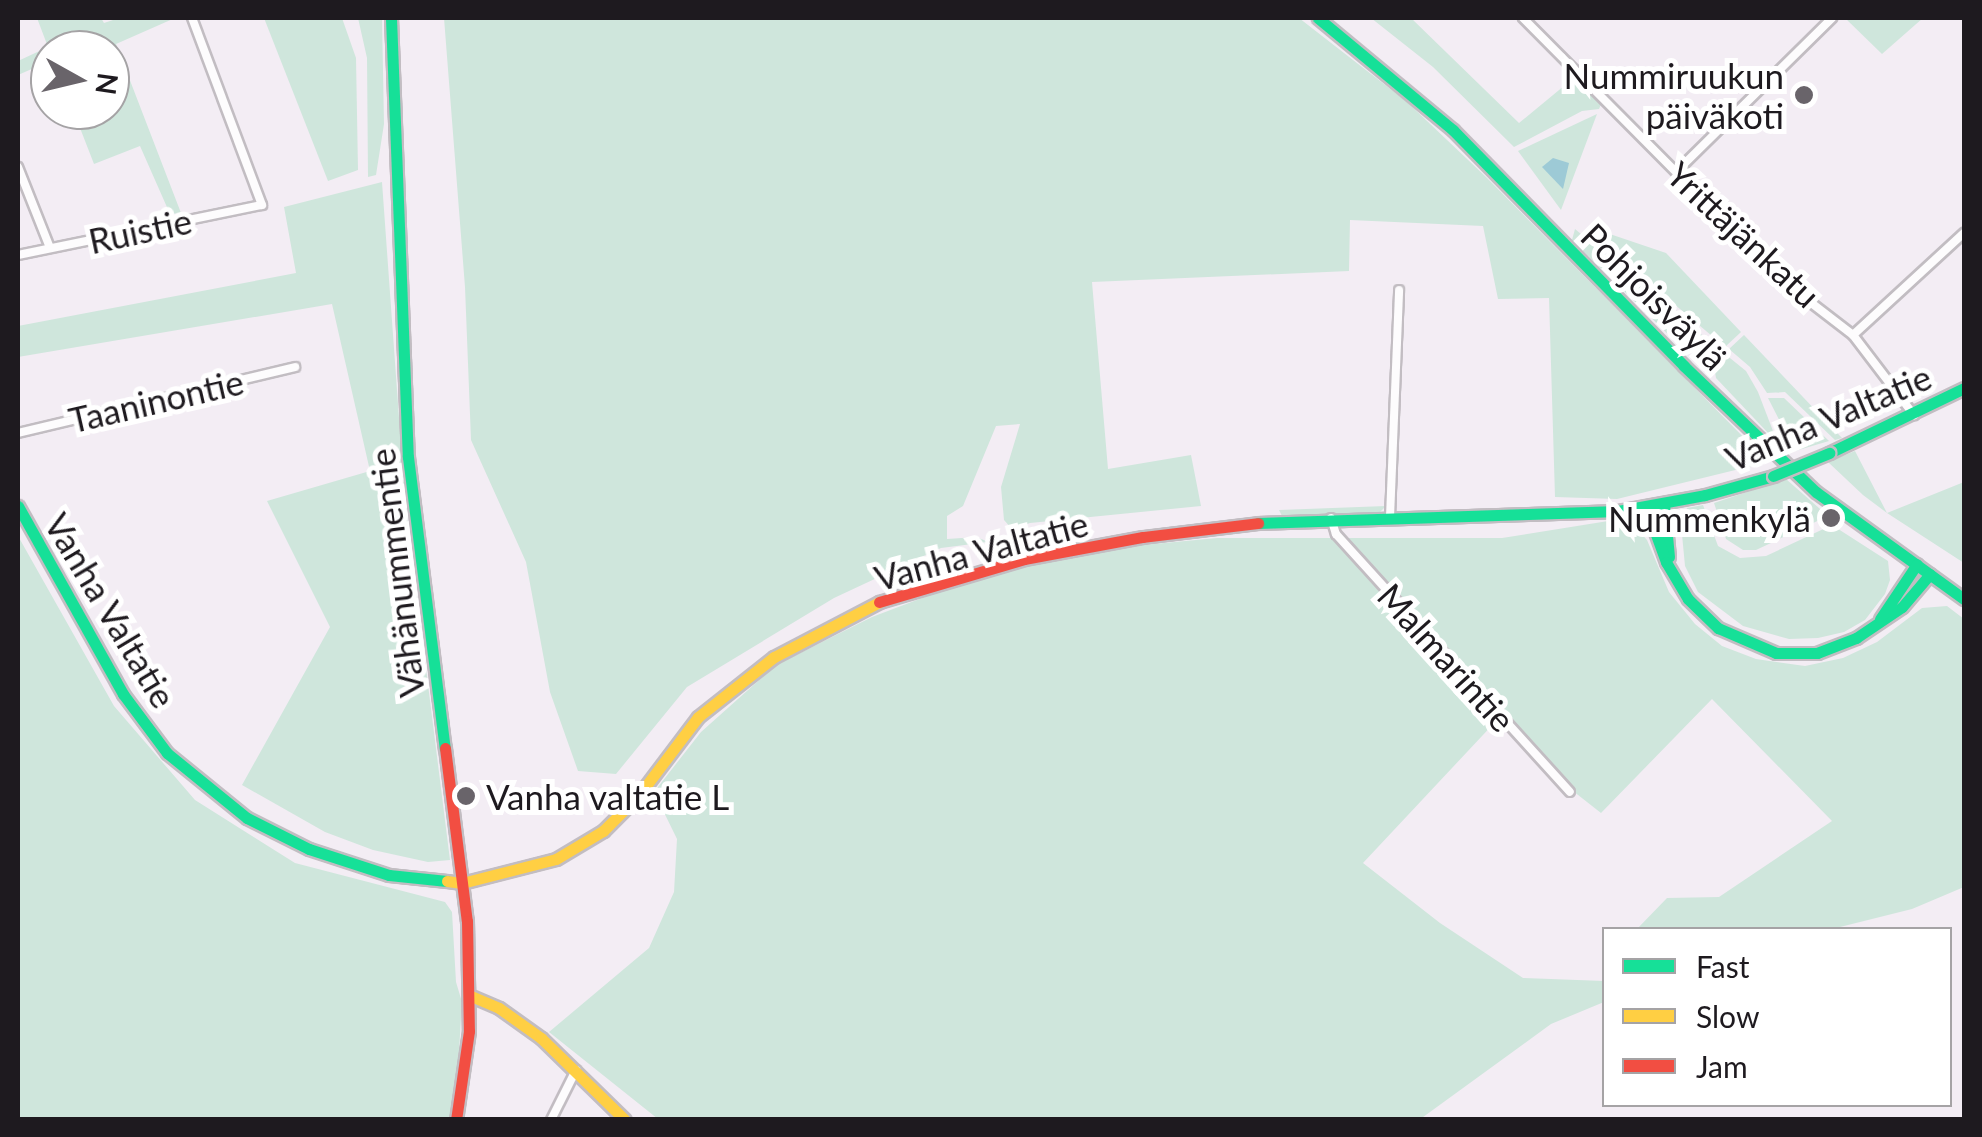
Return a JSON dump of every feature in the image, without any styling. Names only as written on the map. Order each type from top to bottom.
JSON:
[{"type":"street","name":"Ruistie","points":[[18,254],[262,205],[192,18]]},
{"type":"street","name":"Vähänummentie","points":[[391,18],[408,457],[462,883],[470,996],[456,1120]]},
{"type":"street","name":"Pohjoisväylä","points":[[1318,18],[1453,130],[1816,492],[1964,599]]},
{"type":"street","name":"Yrittäjänkatu","points":[[1523,18],[1788,285],[1853,335],[1914,415]]},
{"type":"street","points":[[1676,171],[1832,18]]},
{"type":"street","points":[[18,167],[50,248]]},
{"type":"street","points":[[1853,335],[1964,233]]},
{"type":"street","points":[[1390,517],[1399,290]]},
{"type":"street","name":"Taaninontie","points":[[18,432],[295,367]]},
{"type":"street","name":"Vanha Valtatie","points":[[18,506],[123,694],[167,752],[210,790],[247,818],[310,849],[389,875],[462,883],[556,859],[603,831],[639,795],[698,717],[774,656],[887,598],[1024,559],[1143,537],[1330,518],[1471,520],[1646,508],[1774,476],[1914,415],[1964,388]]},
{"type":"street","points":[[1664,504],[1675,581]]},
{"type":"street","points":[[1646,508],[1675,581],[1718,628],[1755,647],[1794,654],[1817,653],[1866,632],[1902,607],[1930,574]]},
{"type":"street","name":"Malmarintie","points":[[1330,518],[1336,534],[1570,792]]},
{"type":"street","points":[[1866,632],[1916,564]]},
{"type":"street","points":[[470,996],[513,1018],[576,1070],[625,1120]]},
{"type":"street","points":[[551,1120],[576,1070]]},
{"type":"green space","points":[[37,18],[101,18],[104,23],[119,18],[175,18],[130,38],[130,30],[42,30]]},
{"type":"green space","points":[[264,18],[342,18],[356,58],[358,170],[328,181]]},
{"type":"green space","points":[[358,18],[382,18],[384,124],[376,175],[368,177],[367,58]]},
{"type":"green space","points":[[444,18],[1299,18],[1407,102],[1768,462],[1617,499],[1555,497],[1549,298],[1498,299],[1483,226],[1350,220],[1349,271],[1092,282],[1108,469],[1191,455],[1201,506],[1030,523],[1012,529],[1004,520],[1001,487],[1020,424],[996,426],[963,506],[947,516],[947,539],[977,537],[988,542],[941,548],[834,598],[687,687],[616,774],[578,771],[550,692],[526,562],[471,440],[465,287]]},
{"type":"green space","points":[[1371,18],[1411,18],[1519,123],[1576,76],[1602,102],[1599,109],[1582,111],[1514,147],[1433,67]]},
{"type":"green space","points":[[1845,18],[1923,18],[1882,54]]},
{"type":"green space","points":[[30,55],[30,70],[18,75],[18,61]]},
{"type":"green space","points":[[130,80],[181,213],[170,214],[140,146],[94,164],[81,130],[130,130]]},
{"type":"green space","points":[[1597,114],[1561,210],[1518,151]]},
{"type":"green space","points":[[382,182],[405,501],[450,860],[428,862],[373,850],[325,832],[242,785],[330,627],[267,501],[370,471],[332,304],[18,357],[18,326],[296,273],[284,207]]},
{"type":"green space","points":[[1575,229],[1720,350],[1704,359],[1678,344],[1572,240]]},
{"type":"green space","points":[[1595,229],[1666,253],[1741,332],[1725,347],[1590,233]]},
{"type":"green space","points":[[1744,335],[1842,438],[1835,440],[1785,392],[1767,393],[1750,367],[1729,349]]},
{"type":"green space","points":[[1725,354],[1746,371],[1758,392],[1773,431],[1769,434],[1716,378],[1714,366]]},
{"type":"green space","points":[[1768,398],[1784,398],[1829,441],[1795,451]]},
{"type":"green space","points":[[1855,451],[1887,513],[1828,462]]},
{"type":"green space","points":[[1786,479],[1828,516],[1756,550],[1743,550],[1726,539],[1714,503]]},
{"type":"green space","points":[[1964,482],[1964,563],[1887,513]]},
{"type":"green space","points":[[1703,505],[1718,546],[1740,558],[1766,556],[1832,525],[1888,561],[1890,580],[1885,594],[1865,620],[1844,632],[1818,638],[1789,639],[1743,626],[1698,592],[1685,566],[1681,524],[1687,508]]},
{"type":"green space","points":[[1386,506],[1380,512],[1282,516],[1279,510]]},
{"type":"green space","points":[[1627,518],[1647,540],[1669,592],[1695,624],[1722,646],[1756,659],[1805,666],[1843,658],[1877,642],[1922,608],[1947,606],[1964,619],[1964,887],[1912,909],[1840,927],[1639,927],[1667,898],[1719,897],[1832,821],[1712,699],[1601,813],[1573,791],[1346,538],[1502,538]]},
{"type":"green space","points":[[18,536],[114,706],[195,800],[295,863],[445,902],[452,912],[456,982],[462,1002],[457,1084],[450,1119],[18,1119]]},
{"type":"green space","points":[[1217,538],[1335,538],[1497,720],[1363,863],[1440,923],[1523,978],[1602,981],[1602,1003],[1551,1024],[1419,1120],[658,1119],[549,1032],[649,948],[674,892],[677,839],[654,792],[701,732],[776,665],[872,617],[988,573],[1122,547]]},
{"type":"water","points":[[1553,158],[1569,163],[1563,189],[1542,167]]},
{"type":"traffic: fast","points":[[391,18],[408,457],[445,748]]},
{"type":"traffic: fast","points":[[1318,18],[1453,130],[1684,366],[1816,492],[1964,599]]},
{"type":"traffic: fast","points":[[1829,453],[1964,388]]},
{"type":"traffic: fast","points":[[1773,476],[1829,453]]},
{"type":"traffic: fast","points":[[1258,523],[1618,511],[1705,495],[1773,476]]},
{"type":"traffic: fast","points":[[1664,504],[1669,557]]},
{"type":"traffic: fast","points":[[18,506],[123,694],[167,753],[247,818],[309,849],[389,875],[447,881]]},
{"type":"traffic: fast","points":[[1646,507],[1666,562],[1688,599],[1718,628],[1776,653],[1817,653],[1856,638],[1902,607],[1930,574]]},
{"type":"traffic: fast","points":[[1880,619],[1917,564]]},
{"type":"traffic: slow","points":[[447,881],[462,883],[556,859],[603,831],[639,795],[698,717],[774,657],[879,602]]},
{"type":"traffic: slow","points":[[471,996],[499,1008],[541,1038],[625,1120]]},
{"type":"traffic: jam","points":[[879,602],[1024,559],[1143,537],[1258,523]]},
{"type":"traffic: jam","points":[[445,748],[467,921],[469,1031],[456,1120]]},
{"type":"place","name":"Nummiruukun päiväkoti","points":[[1804,95]]},
{"type":"place","name":"Nummenkylä","points":[[1831,518]]},
{"type":"place","name":"Vanha valtatie L","points":[[466,796]]}]
